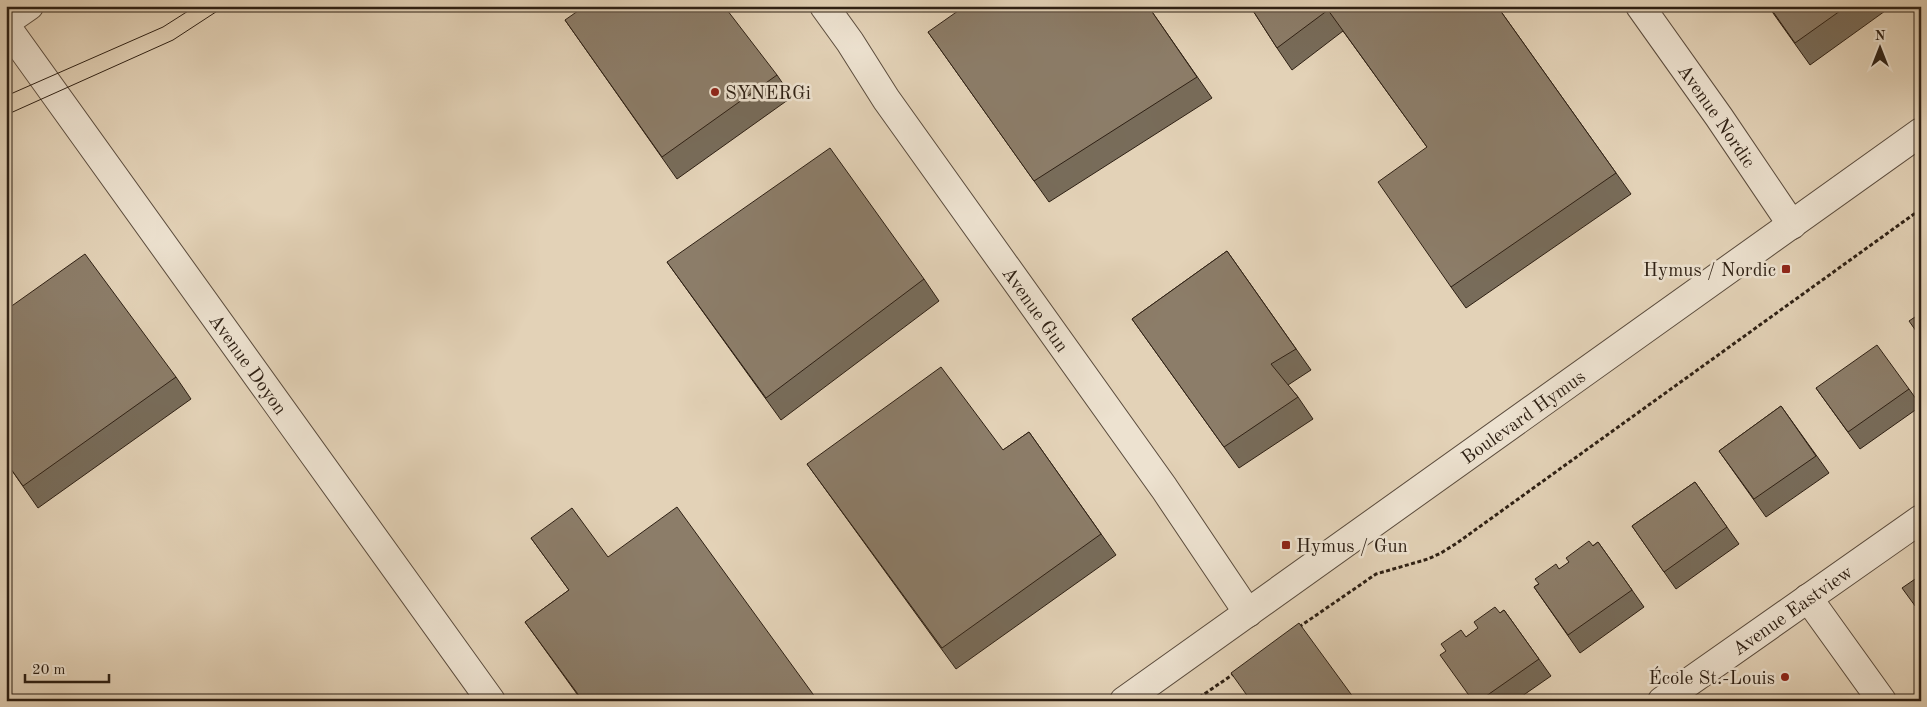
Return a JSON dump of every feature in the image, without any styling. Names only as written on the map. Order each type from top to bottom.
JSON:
[{"type":"street","points":[[6,22],[29,6]]},
{"type":"street","name":"Avenue Gun","points":[[824,6],[850,42],[886,99],[1164,488],[1248,612]]},
{"type":"street","name":"Avenue Nordic","points":[[1640,6],[1724,124],[1792,225]]},
{"type":"street","name":"Avenue Doyon","points":[[6,26],[491,701]]},
{"type":"street","name":"Boulevard Hymus","points":[[1138,697],[1248,612],[1921,132]]},
{"type":"street","name":"Avenue Eastview","points":[[1662,701],[1921,519]]},
{"type":"street","points":[[1808,598],[1882,701]]},
{"type":"path","points":[[1291,632],[1376,574],[1434,556],[1457,543],[1921,209]]},
{"type":"path","points":[[1194,701],[1241,669]]},
{"type":"building","points":[[585,6],[724,6],[777,75],[662,157],[565,20]]},
{"type":"building","points":[[965,6],[1148,6],[1197,77],[1034,181],[928,32]]},
{"type":"building","points":[[1250,6],[1497,6],[1616,173],[1451,287],[1378,182],[1427,147],[1328,10],[1277,48]]},
{"type":"building","points":[[1769,6],[1847,6],[1795,43]]},
{"type":"building","points":[[830,148],[924,279],[766,398],[667,262]]},
{"type":"building","points":[[1227,251],[1296,349],[1271,364],[1298,397],[1224,447],[1132,319]]},
{"type":"building","points":[[85,254],[176,377],[23,486],[6,462],[6,310]]},
{"type":"building","points":[[1921,313],[1921,338],[1909,321]]},
{"type":"building","points":[[1877,345],[1909,389],[1848,432],[1816,388]]},
{"type":"building","points":[[941,367],[1003,450],[1029,432],[1101,534],[942,648],[807,464]]},
{"type":"building","points":[[1781,406],[1816,456],[1754,499],[1719,451]]},
{"type":"building","points":[[1695,482],[1727,527],[1664,572],[1632,526]]},
{"type":"building","points":[[677,507],[818,701],[583,701],[525,622],[569,590],[531,538],[572,508],[608,557]]},
{"type":"building","points":[[1589,541],[1593,546],[1598,542],[1632,590],[1568,635],[1534,587],[1539,584],[1535,579],[1556,564],[1559,569],[1569,562],[1566,558]]},
{"type":"building","points":[[1921,575],[1921,614],[1902,588]]},
{"type":"building","points":[[1495,607],[1500,613],[1504,610],[1539,659],[1479,701],[1473,701],[1440,655],[1446,651],[1441,644],[1461,630],[1466,637],[1478,628],[1474,622]]},
{"type":"building","points":[[1299,623],[1356,701],[1251,701],[1231,673]]},
{"type":"tram line","points":[[6,96],[163,27],[196,6]]},
{"type":"tram line","points":[[6,115],[173,40],[225,6]]},
{"type":"place","name":"SYNERGi","points":[[715,92]]},
{"type":"place","name":"Hymus / Nordic","points":[[1786,269]]},
{"type":"place","name":"Hymus / Gun","points":[[1286,545]]},
{"type":"place","name":"École St.-Louis","points":[[1785,677]]}]
